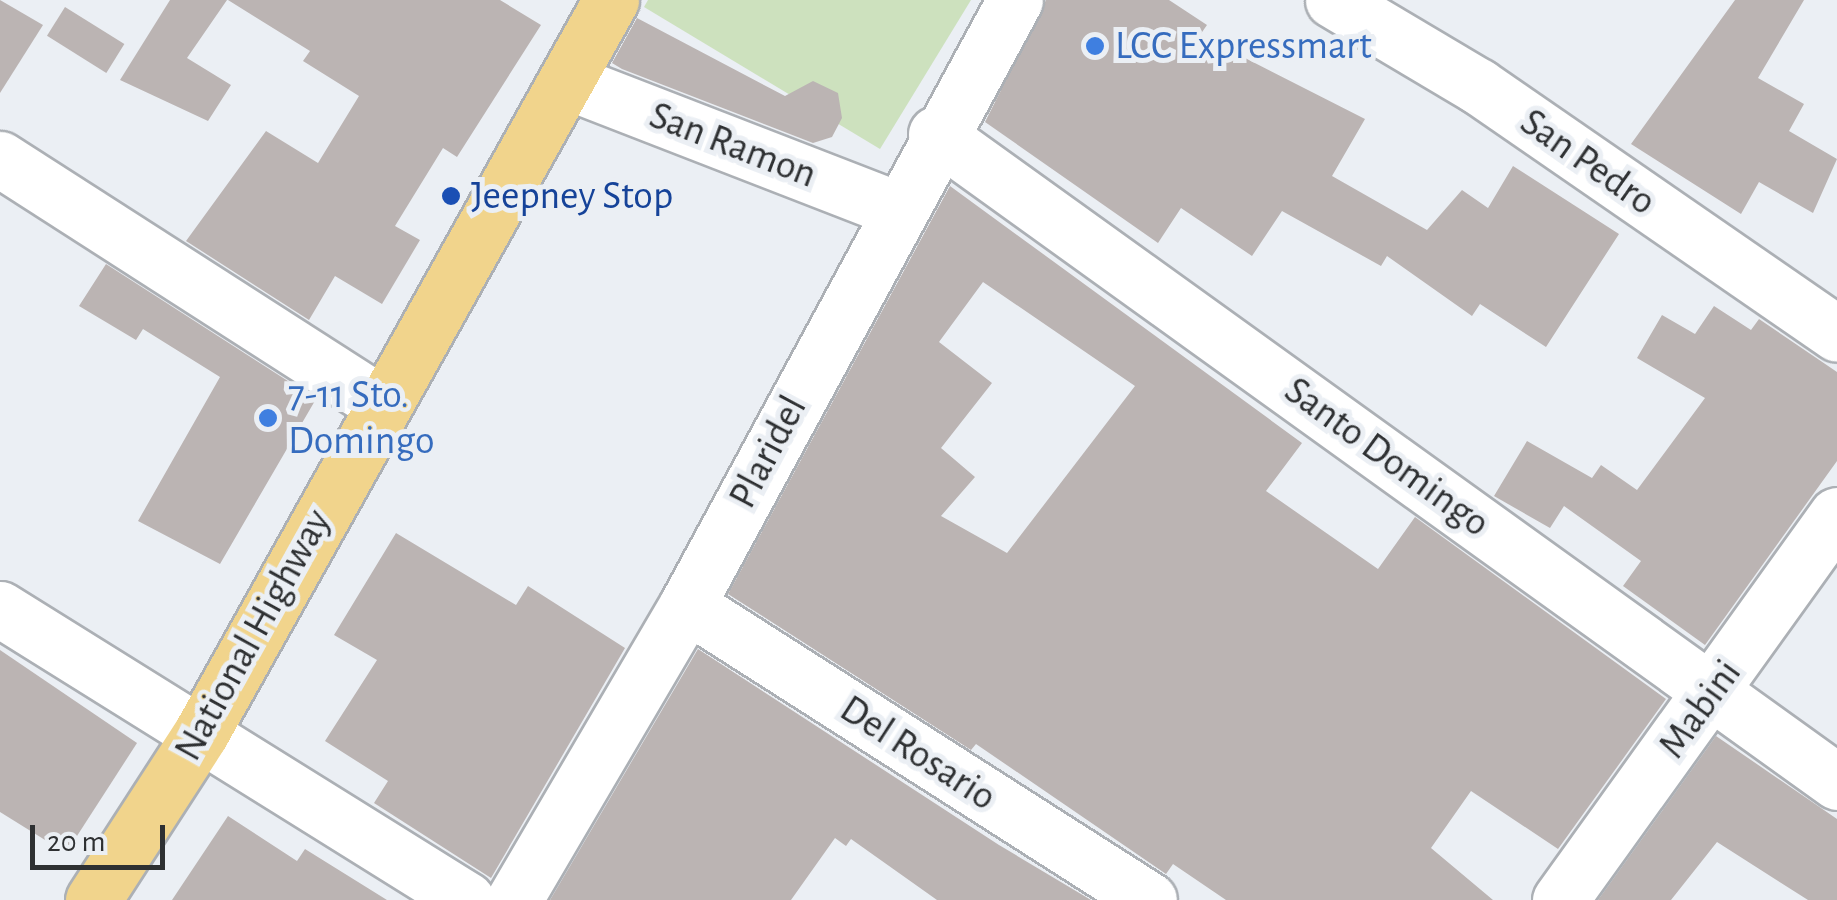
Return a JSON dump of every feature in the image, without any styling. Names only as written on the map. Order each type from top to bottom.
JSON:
[{"type":"main road","name":"National Highway","points":[[93,900],[201,733],[382,404],[569,82],[612,0]]},
{"type":"street","name":"Plaridel","points":[[514,900],[688,606],[936,134],[1014,0]]},
{"type":"street","name":"San Pedro","points":[[1333,0],[1478,86],[1837,334]]},
{"type":"street","name":"San Ramon","points":[[569,82],[897,209]]},
{"type":"street","name":"Santo Domingo","points":[[936,134],[1837,782]]},
{"type":"street","points":[[0,159],[382,404]]},
{"type":"street","name":"Mabini","points":[[1560,900],[1714,692],[1837,515]]},
{"type":"street","name":"Del Rosario","points":[[688,606],[1150,900]]},
{"type":"street","points":[[0,610],[467,900]]},
{"type":"green space","points":[[648,0],[971,0],[880,149],[644,7]]},
{"type":"building","points":[[0,0],[43,25],[0,93]]},
{"type":"building","points":[[170,0],[227,0],[187,58],[231,85],[208,121],[120,80]]},
{"type":"building","points":[[228,0],[500,0],[541,25],[457,157],[443,148],[395,226],[420,240],[382,304],[335,276],[309,320],[186,241],[266,131],[318,163],[359,96],[303,61],[310,51]]},
{"type":"building","points":[[1046,0],[1169,0],[1207,25],[1200,35],[1365,119],[1332,176],[1427,230],[1462,190],[1488,208],[1513,166],[1619,234],[1546,347],[1480,304],[1472,316],[1387,256],[1381,266],[1282,211],[1252,256],[1181,208],[1158,243],[985,122]]},
{"type":"building","points":[[1735,0],[1804,0],[1758,78],[1804,104],[1789,131],[1837,159],[1813,213],[1759,182],[1741,214],[1631,144]]},
{"type":"building","points":[[65,7],[124,44],[106,73],[47,36]]},
{"type":"building","points":[[637,18],[785,96],[813,81],[838,93],[842,118],[832,137],[813,143],[612,63]]},
{"type":"building","points":[[950,186],[1302,443],[1266,491],[1378,569],[1415,517],[1666,699],[1558,849],[1471,791],[1431,848],[1493,900],[1226,900],[1173,864],[1166,874],[976,744],[971,750],[728,594]],"holes":[[[983,282],[1135,386],[1007,553],[941,516],[975,477],[941,448],[992,383],[939,342]]]},
{"type":"building","points":[[106,264],[316,399],[220,564],[138,521],[220,377],[143,329],[136,340],[79,306]]},
{"type":"building","points":[[1714,306],[1751,330],[1759,319],[1837,372],[1837,461],[1705,645],[1623,586],[1641,561],[1564,506],[1550,528],[1494,496],[1527,441],[1592,478],[1601,465],[1637,490],[1705,398],[1637,358],[1662,315],[1695,334]]},
{"type":"building","points":[[396,533],[516,605],[528,586],[625,648],[491,878],[374,803],[388,781],[325,741],[377,660],[334,635]]},
{"type":"building","points":[[698,649],[999,845],[1091,900],[937,900],[851,839],[846,846],[835,838],[791,900],[550,900]]},
{"type":"building","points":[[0,650],[137,743],[66,853],[0,812]]},
{"type":"building","points":[[1716,736],[1837,819],[1837,900],[1808,900],[1717,842],[1671,900],[1598,900]]},
{"type":"building","points":[[228,816],[297,861],[305,849],[387,900],[172,900]]},
{"type":"place","name":"LCC Expressmart","points":[[1095,46]]},
{"type":"place","name":"Jeepney Stop","points":[[451,196]]},
{"type":"place","name":"7-11 Sto. Domingo","points":[[268,418]]}]
